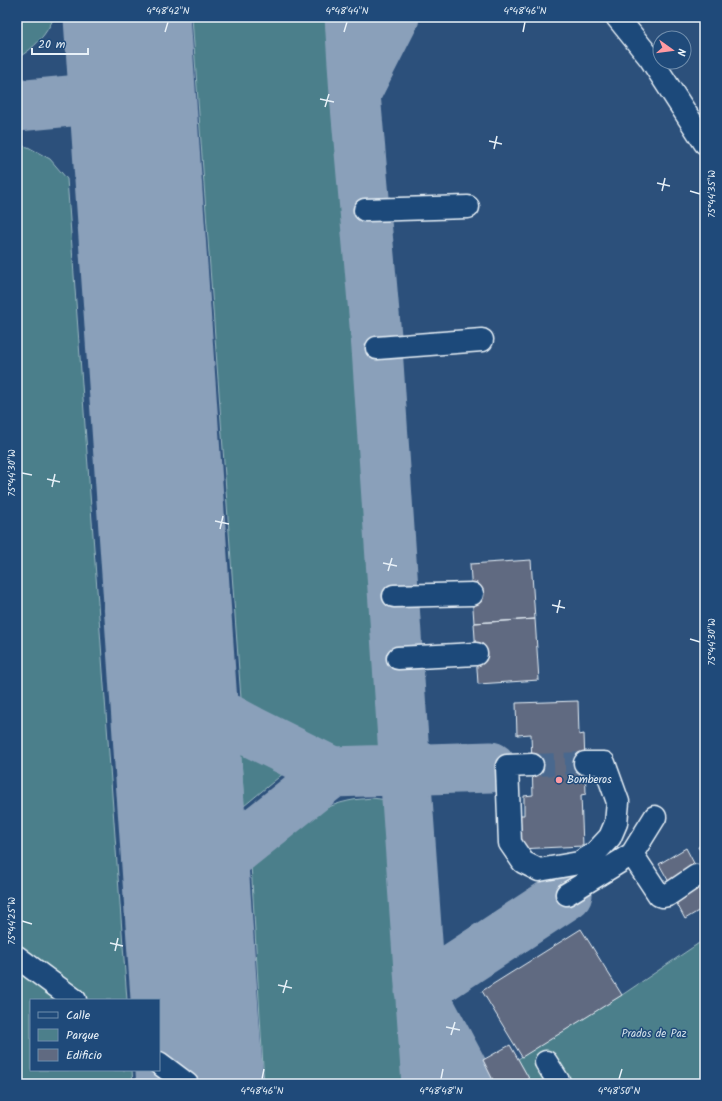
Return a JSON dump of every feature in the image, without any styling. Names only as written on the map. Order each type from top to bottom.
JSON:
[{"type":"street","points":[[617,17],[650,58],[705,143]]},
{"type":"street","points":[[365,210],[468,207]]},
{"type":"street","points":[[377,348],[482,340]]},
{"type":"street","points":[[394,596],[472,594]]},
{"type":"street","points":[[398,658],[476,654]]},
{"type":"street","points":[[532,765],[499,766],[510,843],[523,862],[539,870],[579,863],[595,853],[610,837],[616,823],[618,802],[604,762],[585,764]]},
{"type":"street","points":[[567,894],[632,854],[655,817]]},
{"type":"street","points":[[632,854],[659,895],[668,895],[696,876]]},
{"type":"street","points":[[17,957],[74,999]]},
{"type":"street","points":[[546,1062],[560,1084]]},
{"type":"street","points":[[160,1064],[187,1084]]},
{"type":"green space","points":[[17,17],[54,17],[48,29],[34,46],[17,58]]},
{"type":"green space","points":[[192,17],[341,17],[391,739],[386,747],[354,750],[323,747],[309,743],[294,738],[266,722],[241,699]]},
{"type":"green space","points":[[17,145],[28,147],[50,159],[67,179],[127,999],[30,999],[30,1071],[132,1071],[133,1084],[17,1084]]},
{"type":"green space","points":[[240,743],[290,768],[244,806]]},
{"type":"green space","points":[[372,798],[388,800],[394,806],[414,1084],[264,1084],[251,864],[272,844],[308,818],[334,805],[357,799]]},
{"type":"green space","name":"Prados de Paz","points":[[705,939],[705,1084],[532,1084],[518,1059],[622,995]]},
{"type":"building","points":[[531,560],[535,619],[474,623],[470,564]]},
{"type":"building","points":[[535,619],[539,680],[478,684],[474,623]]},
{"type":"building","name":"Bomberos","points":[[578,701],[579,735],[584,734],[585,763],[586,794],[581,795],[583,846],[518,849],[517,815],[524,815],[524,796],[533,795],[531,734],[517,735],[516,703]]},
{"type":"building","points":[[705,843],[705,859],[698,847]]},
{"type":"building","points":[[686,848],[696,867],[669,882],[659,864]]},
{"type":"building","points":[[703,883],[705,887],[705,907],[685,919],[675,900]]},
{"type":"building","points":[[581,929],[622,995],[522,1057],[482,991]]},
{"type":"building","points":[[510,1045],[532,1084],[495,1084],[483,1060]]},
{"type":"taxiway","points":[[350,17],[355,94],[377,348],[427,1084]]},
{"type":"taxiway","points":[[355,94],[394,17]]},
{"type":"taxiway","points":[[17,106],[133,95]]},
{"type":"taxiway","points":[[174,690],[250,731],[332,772],[491,767]]},
{"type":"taxiway","points":[[187,888],[332,772]]},
{"type":"taxiway","points":[[420,991],[567,894]]},
{"type":"taxiway","points":[[429,1007],[470,1084]]},
{"type":"runway","points":[[127,17],[200,1084]]},
{"type":"tunnel","points":[[532,765],[585,763]]},
{"type":"place","name":"Bomberos","points":[[559,780]]}]
